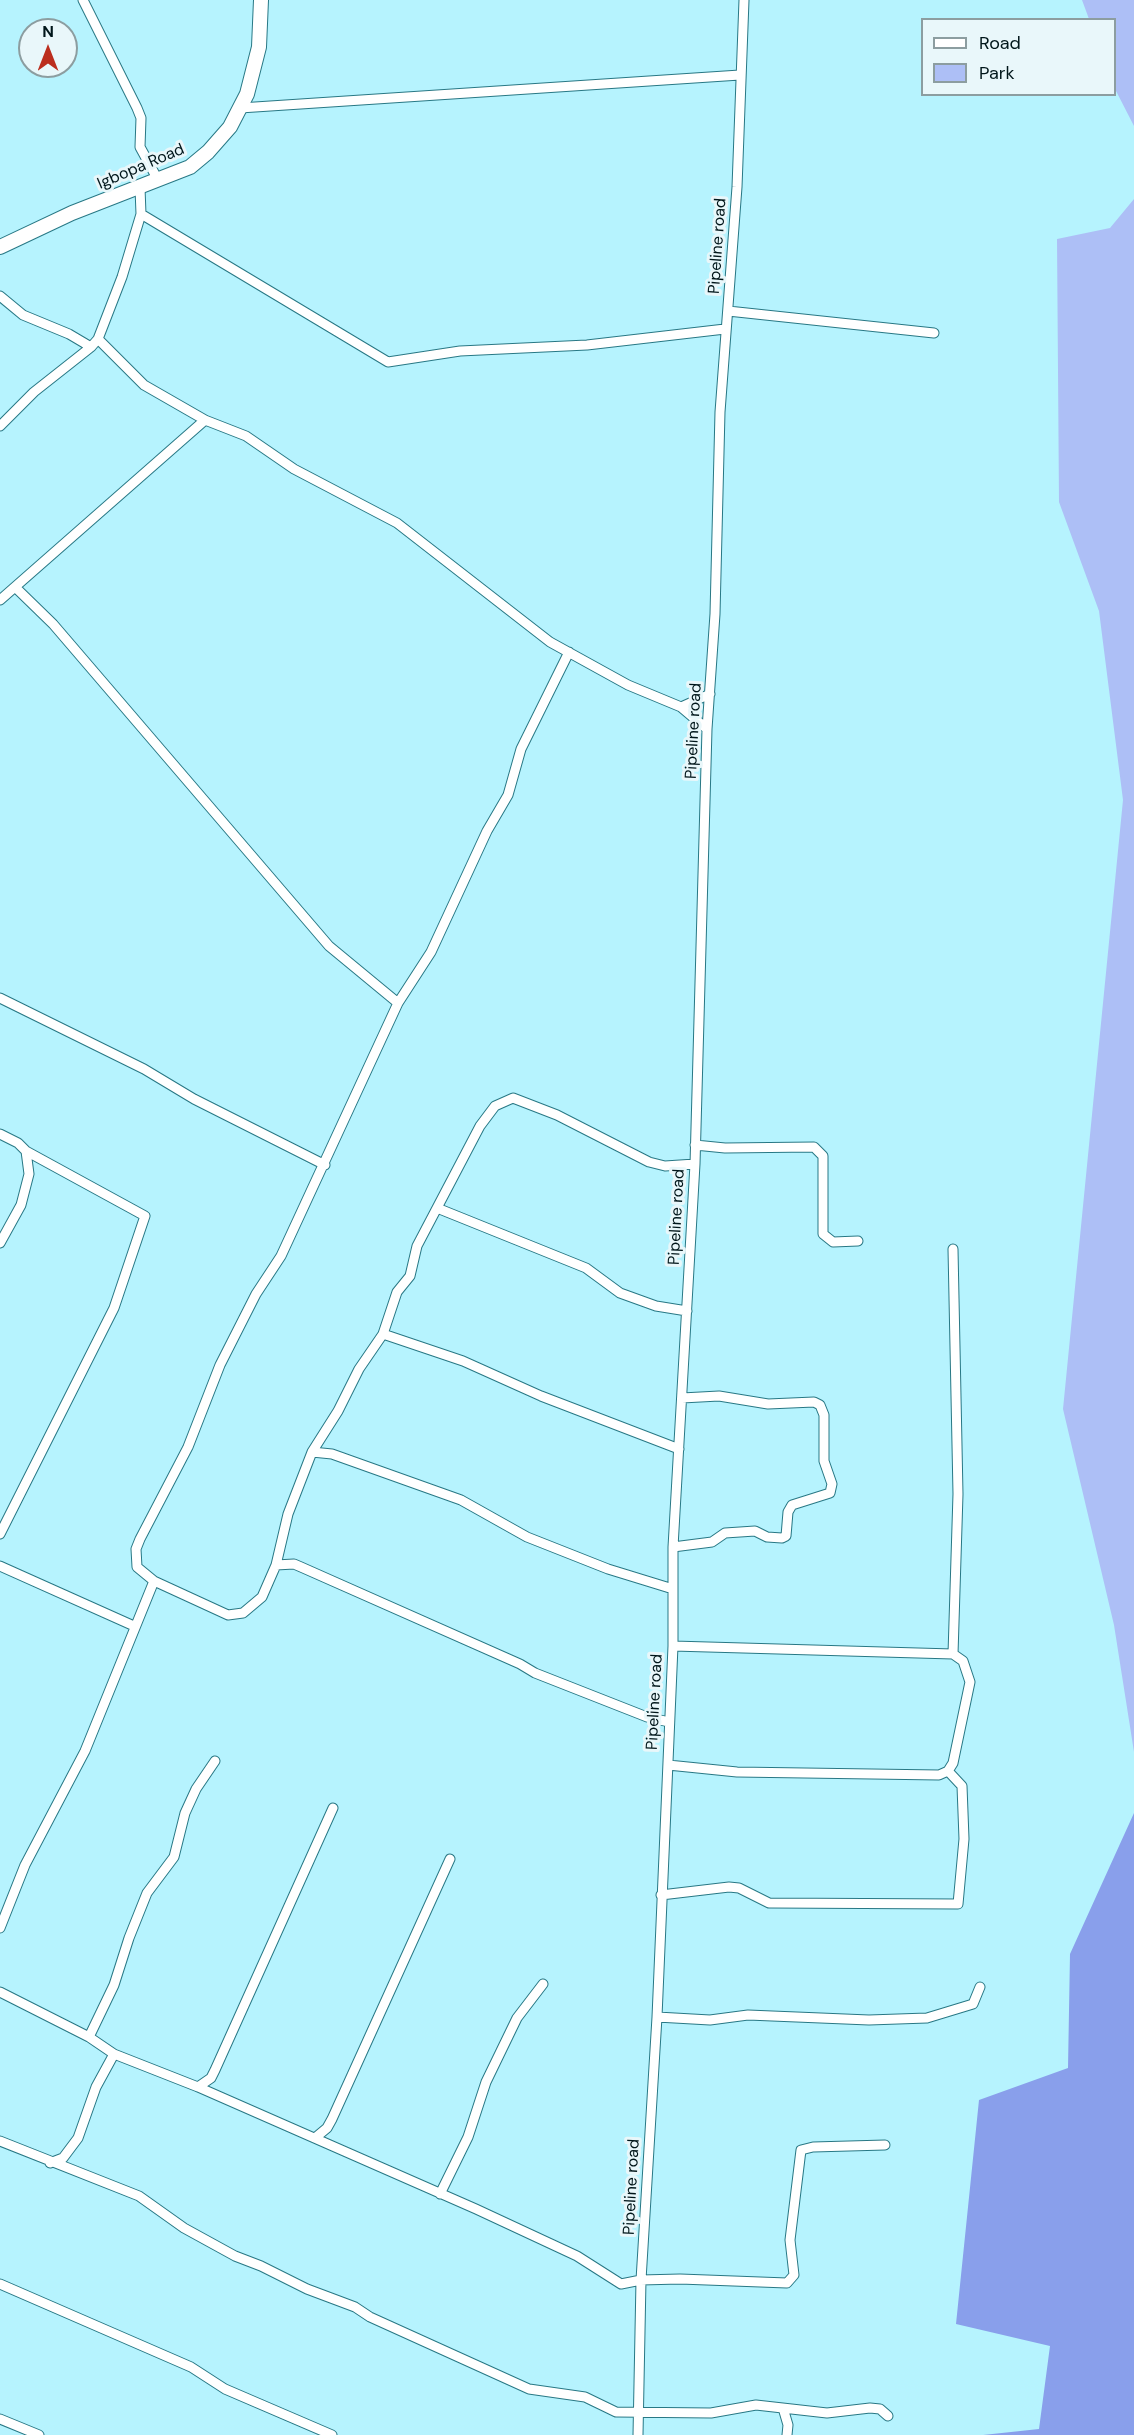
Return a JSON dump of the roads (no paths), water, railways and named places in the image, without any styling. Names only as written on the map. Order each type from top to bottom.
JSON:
[{"type":"street","points":[[83,0],[138,108],[141,118],[140,147],[159,180]]},
{"type":"street","name":"Igbopa Road","points":[[0,247],[72,213],[190,167],[208,152],[230,127],[247,94],[260,47],[261,0]]},
{"type":"street","name":"Pipeline road","points":[[638,2435],[642,2280],[657,2017],[673,1646],[673,1547],[695,1164],[707,729],[725,329],[737,187],[744,0]]},
{"type":"street","points":[[240,108],[740,75]]},
{"type":"street","points":[[0,426],[34,392],[98,339],[122,277],[141,214],[140,188]]},
{"type":"street","points":[[141,214],[388,362],[460,351],[587,345],[725,329]]},
{"type":"street","points":[[0,296],[23,315],[69,334],[91,347]]},
{"type":"street","points":[[728,311],[934,333]]},
{"type":"street","points":[[98,339],[144,385],[205,420],[246,436],[294,469],[396,523],[532,628],[628,685],[681,707],[707,729]]},
{"type":"street","points":[[0,600],[205,420]]},
{"type":"street","points":[[15,587],[53,624],[329,946],[398,1003]]},
{"type":"street","points":[[569,652],[521,749],[508,795],[487,831],[431,952],[398,1003],[282,1256],[244,1316],[216,1376],[188,1447],[140,1539],[136,1549],[137,1567],[154,1581],[228,1615],[243,1613],[262,1597],[276,1565],[288,1515],[312,1452],[338,1412],[358,1369],[383,1334],[397,1292],[410,1276],[417,1246],[480,1126],[495,1106],[513,1098],[557,1115],[649,1162],[664,1166],[695,1164]]},
{"type":"street","points":[[681,707],[710,694]]},
{"type":"street","points":[[0,998],[325,1165]]},
{"type":"street","points":[[0,1134],[18,1143],[26,1151],[146,1216],[114,1308],[0,1534]]},
{"type":"street","points":[[695,1145],[724,1148],[814,1146],[823,1156],[823,1234],[833,1242],[858,1241]]},
{"type":"street","points":[[0,1243],[26,1189],[29,1174],[26,1151]]},
{"type":"street","points":[[437,1208],[586,1268],[620,1293],[656,1306],[687,1311]]},
{"type":"street","points":[[953,1249],[958,1494],[953,1654]]},
{"type":"street","points":[[383,1334],[463,1361],[541,1396],[679,1449]]},
{"type":"street","points":[[673,1547],[712,1542],[725,1533],[755,1531],[767,1537],[782,1538],[786,1536],[788,1512],[792,1505],[830,1493],[832,1484],[824,1461],[824,1415],[820,1405],[814,1402],[768,1404],[719,1396],[682,1398]]},
{"type":"street","points":[[312,1452],[332,1454],[461,1500],[527,1537],[608,1569],[673,1589]]},
{"type":"street","points":[[276,1565],[294,1564],[302,1567],[536,1673],[647,1718],[669,1722]]},
{"type":"street","points":[[0,1566],[134,1626]]},
{"type":"street","points":[[0,1928],[25,1865],[85,1751],[100,1711],[125,1658],[134,1626],[154,1581]]},
{"type":"street","points":[[668,1765],[737,1772],[939,1775],[948,1771],[957,1749],[970,1682],[963,1661],[953,1654],[673,1646]]},
{"type":"street","points":[[88,2037],[114,1985],[147,1893],[174,1857],[185,1813],[196,1789],[215,1761]]},
{"type":"street","points":[[661,1895],[729,1887],[739,1888],[769,1903],[958,1904],[964,1839],[962,1786],[948,1771]]},
{"type":"street","points":[[198,2087],[211,2078],[215,2070],[333,1808]]},
{"type":"street","points":[[315,2138],[327,2128],[333,2119],[450,1859]]},
{"type":"street","points":[[440,2194],[468,2137],[486,2082],[517,2018],[543,1984]]},
{"type":"street","points":[[657,2017],[710,2020],[748,2015],[869,2019],[927,2018],[973,2004],[980,1987]]},
{"type":"street","points":[[0,1992],[88,2037],[114,2054],[198,2087],[559,2247],[621,2284],[642,2280],[787,2283],[794,2275],[790,2240],[801,2150],[813,2147],[885,2145]]},
{"type":"street","points":[[50,2163],[63,2158],[78,2138],[90,2102],[114,2054]]},
{"type":"street","points":[[0,2141],[50,2163],[108,2182],[139,2196],[184,2228],[235,2256],[261,2265],[307,2289],[355,2307],[370,2317],[436,2345],[513,2383],[542,2392],[585,2397],[611,2411],[638,2413],[711,2413],[756,2405],[827,2413],[870,2408],[880,2409],[888,2416]]},
{"type":"street","points":[[0,2284],[98,2329],[177,2361],[225,2389],[332,2435]]},
{"type":"street","points":[[626,2412],[638,2388]]},
{"type":"street","points":[[783,2408],[788,2425],[787,2435]]},
{"type":"street","points":[[0,2419],[39,2435]]}]
